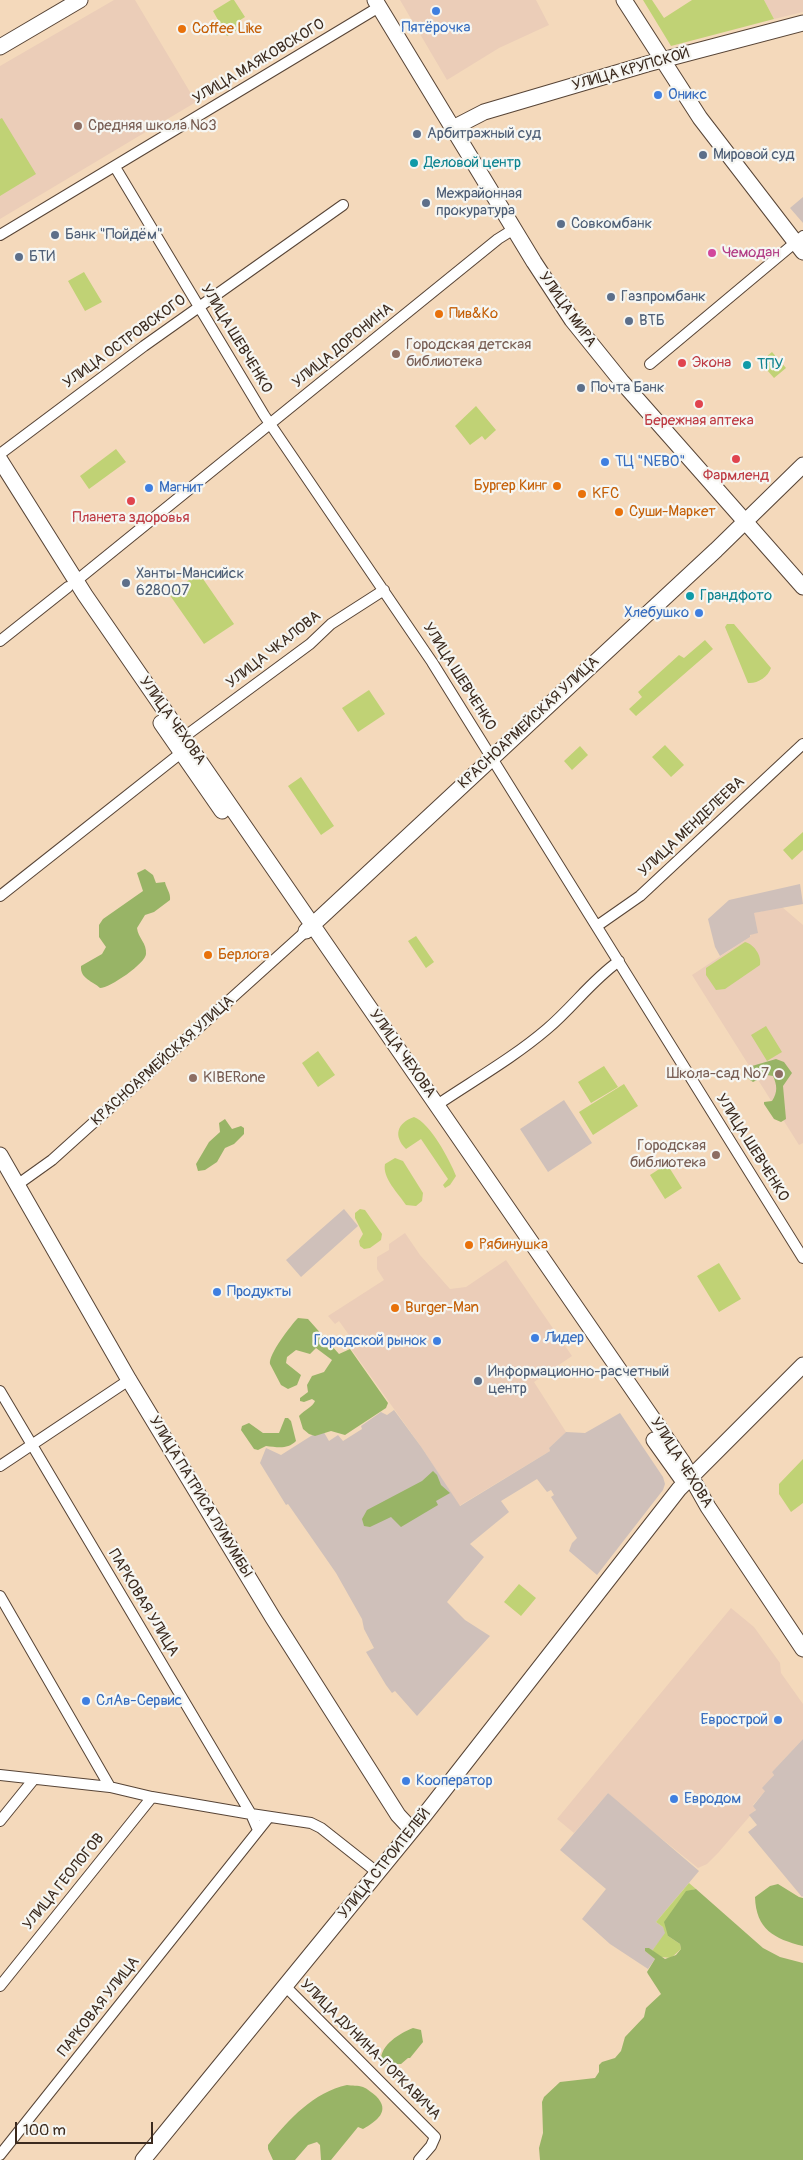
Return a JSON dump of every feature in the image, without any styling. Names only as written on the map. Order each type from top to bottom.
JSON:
[{"type":"main road","points":[[0,47],[80,0]]},
{"type":"main road","points":[[624,0],[664,65],[700,118],[800,244]]},
{"type":"main road","name":"УЛИЦА МИРА","points":[[382,2],[518,226],[572,320],[749,519],[803,574]]},
{"type":"main road","name":"УЛИЦА КРУПСКОЙ","points":[[459,130],[803,23]]},
{"type":"main road","name":"УЛИЦА КРУПСКОЙ","points":[[664,65],[803,33]]},
{"type":"main road","name":"УЛИЦА ЧЕХОВА","points":[[0,460],[72,584],[181,753],[309,929],[433,1108],[691,1484],[800,1649]]},
{"type":"main road","name":"КРАСНОАРМЕЙСКАЯ УЛИЦА","points":[[309,929],[749,519],[803,465]]},
{"type":"main road","name":"УЛИЦА ЧЕХОВА","points":[[0,480],[72,584],[184,737],[309,929]]},
{"type":"main road","name":"УЛИЦА МИРА","points":[[749,519],[803,588]]},
{"type":"main road","points":[[181,753],[184,737]]},
{"type":"main road","name":"УЛИЦА ПАТРИСА ЛУМУМБЫ","points":[[0,1155],[9,1178],[287,1641],[398,1815],[412,1830]]},
{"type":"main road","name":"УЛИЦА СТРОИТЕЛЕЙ","points":[[143,2160],[412,1830],[622,1565],[691,1484],[803,1365]]},
{"type":"main road","name":"УЛИЦА СТРОИТЕЛЕЙ","points":[[691,1484],[803,1378]]},
{"type":"street","name":"УЛИЦА МАЯКОВСКОГО","points":[[0,235],[115,167],[382,2]]},
{"type":"street","name":"УЛИЦА ШЕВЧЕНКО","points":[[115,167],[271,425],[384,590],[492,757],[803,1258]]},
{"type":"street","name":"УЛИЦА ОСТРОВСКОГО","points":[[0,454],[199,306],[343,205]]},
{"type":"street","name":"УЛИЦА ДОРОНИНА","points":[[0,641],[271,425],[498,239],[518,226]]},
{"type":"street","points":[[650,364],[800,244]]},
{"type":"street","name":"УЛИЦА ЧКАЛОВА","points":[[184,737],[310,644],[331,624],[384,590]]},
{"type":"street","name":"УЛИЦА МЕНДЕЛЕЕВА","points":[[597,926],[640,896],[803,744]]},
{"type":"street","points":[[0,896],[181,753]]},
{"type":"street","name":"КРАСНОАРМЕЙСКАЯ УЛИЦА","points":[[9,1178],[52,1160],[309,929]]},
{"type":"street","points":[[433,1108],[537,1038],[564,1014],[598,977],[619,961]]},
{"type":"street","points":[[0,1466],[129,1380]]},
{"type":"street","name":"ПАРКОВАЯ УЛИЦА","points":[[0,1391],[251,1814],[258,1830]]},
{"type":"street","points":[[0,1596],[110,1787]]},
{"type":"street","points":[[0,1775],[110,1787],[152,1797],[317,1825],[378,1872]]},
{"type":"street","points":[[0,1821],[34,1779]]},
{"type":"street","name":"УЛИЦА ГЕОЛОГОВ","points":[[0,1986],[152,1797]]},
{"type":"street","name":"ПАРКОВАЯ УЛИЦА","points":[[0,2155],[269,1817]]},
{"type":"street","name":"УЛИЦА ДУНИНА-ГОРКАВИЧА","points":[[285,1986],[435,2137],[431,2146],[420,2160]]},
{"type":"shaded area","name":"Средняя школа №3","points":[[114,0],[135,0],[196,102],[0,219],[0,66]]},
{"type":"shaded area","points":[[400,0],[536,0],[549,25],[499,48],[447,80]]},
{"type":"shaded area","points":[[764,0],[803,0],[803,12],[774,19]]},
{"type":"shaded area","points":[[803,197],[803,223],[790,208]]},
{"type":"shaded area","points":[[800,884],[803,904],[754,913],[758,933],[750,935],[750,937],[720,956],[715,947],[708,919],[729,900]]},
{"type":"shaded area","name":"Школа-сад №7","points":[[782,907],[803,925],[803,1143],[799,1145],[692,975],[750,937],[754,913]]},
{"type":"shaded area","points":[[564,1100],[592,1143],[548,1172],[520,1129]]},
{"type":"shaded area","points":[[344,1209],[358,1226],[301,1277],[286,1260]]},
{"type":"shaded area","points":[[405,1233],[420,1255],[450,1289],[466,1287],[506,1260],[572,1356],[534,1382],[566,1432],[549,1448],[550,1451],[459,1506],[422,1448],[349,1346],[354,1342],[339,1321],[335,1324],[328,1316],[384,1280],[377,1269],[377,1257],[389,1250],[389,1244]]},
{"type":"shaded area","points":[[394,1410],[422,1448],[460,1506],[550,1451],[549,1448],[566,1432],[585,1433],[620,1413],[663,1477],[665,1484],[663,1490],[597,1575],[569,1551],[572,1543],[577,1538],[551,1497],[554,1495],[551,1490],[547,1492],[537,1479],[501,1501],[509,1512],[470,1544],[484,1557],[447,1602],[465,1620],[490,1636],[417,1716],[395,1691],[392,1693],[386,1685],[366,1652],[374,1648],[364,1629],[362,1619],[336,1573],[288,1504],[286,1505],[260,1463],[266,1448],[281,1455],[322,1429],[329,1441],[338,1435],[343,1441],[362,1429],[361,1426],[381,1412],[387,1415]]},
{"type":"shaded area","points":[[731,1608],[754,1627],[780,1663],[781,1673],[803,1704],[803,1739],[772,1772],[774,1774],[765,1791],[753,1805],[756,1809],[718,1853],[707,1864],[698,1868],[621,1806],[608,1793],[574,1833],[557,1819]]},
{"type":"shaded area","points":[[803,1739],[802,1897],[748,1832],[757,1825],[749,1815],[756,1810],[753,1806],[765,1791],[762,1788],[774,1775],[772,1772]]},
{"type":"shaded area","points":[[608,1793],[699,1871],[656,1922],[663,1927],[666,1933],[652,1951],[649,1948],[645,1951],[655,1959],[648,1969],[610,1944],[582,1919],[606,1889],[560,1850]]},
{"type":"green space","points":[[234,0],[245,17],[237,22],[241,28],[227,36],[213,11]]},
{"type":"green space","points":[[643,0],[652,0],[664,18],[692,0],[764,0],[774,19],[671,46]]},
{"type":"green space","points":[[2,118],[36,174],[0,196],[0,119]]},
{"type":"green space","points":[[84,272],[102,302],[85,311],[68,281]]},
{"type":"green space","points":[[772,352],[786,368],[774,378],[760,362]]},
{"type":"green space","points":[[476,406],[496,430],[485,440],[482,436],[470,445],[455,426]]},
{"type":"green space","points":[[116,449],[126,462],[89,489],[80,476]]},
{"type":"green space","points":[[199,573],[234,624],[204,644],[169,594]]},
{"type":"green space","points":[[727,624],[734,624],[771,668],[762,679],[748,683],[725,627]]},
{"type":"green space","points":[[705,640],[713,649],[636,716],[629,709],[642,697],[638,692],[679,655],[684,658]]},
{"type":"green space","points":[[369,690],[385,714],[358,732],[342,708]]},
{"type":"green space","points":[[665,745],[684,765],[671,777],[652,757]]},
{"type":"green space","points":[[580,746],[588,755],[572,770],[564,761]]},
{"type":"green space","points":[[301,777],[334,826],[321,835],[288,786]]},
{"type":"green space","points":[[803,832],[803,850],[792,860],[783,850]]},
{"type":"green space","points":[[145,869],[153,875],[156,883],[165,882],[170,900],[154,912],[145,915],[137,928],[146,950],[144,958],[127,974],[111,984],[100,988],[85,977],[81,966],[102,954],[106,947],[99,937],[99,925],[103,919],[143,891],[137,873]]},
{"type":"green space","points":[[416,936],[434,962],[426,968],[408,941]]},
{"type":"green space","points":[[745,942],[757,951],[760,965],[725,989],[716,990],[706,975],[706,968]]},
{"type":"green space","points":[[766,1026],[782,1052],[767,1061],[751,1035]]},
{"type":"green space","points":[[318,1051],[335,1075],[318,1087],[302,1063]]},
{"type":"green space","points":[[776,1059],[784,1062],[792,1073],[783,1086],[786,1119],[781,1122],[774,1119],[764,1104],[764,1102],[772,1101],[776,1092],[773,1076],[767,1075],[753,1082],[747,1078],[745,1072],[752,1066]]},
{"type":"green space","points":[[604,1066],[618,1087],[591,1103],[578,1082]]},
{"type":"green space","points":[[624,1084],[638,1106],[593,1135],[579,1112]]},
{"type":"green space","points":[[414,1117],[433,1134],[453,1169],[456,1176],[450,1185],[445,1188],[443,1185],[448,1179],[421,1139],[406,1149],[399,1139],[398,1135],[401,1126]]},
{"type":"green space","points":[[225,1119],[232,1129],[241,1126],[244,1128],[244,1134],[234,1144],[225,1148],[217,1162],[205,1170],[198,1171],[196,1164],[209,1142],[220,1132],[219,1123]]},
{"type":"green space","points":[[395,1158],[403,1161],[423,1193],[422,1201],[416,1206],[406,1205],[388,1180],[385,1164]]},
{"type":"green space","points":[[667,1164],[682,1188],[665,1199],[650,1175]]},
{"type":"green space","points":[[360,1209],[365,1210],[382,1234],[381,1240],[370,1248],[364,1249],[360,1246],[359,1241],[363,1234],[355,1218],[355,1213]]},
{"type":"green space","points":[[719,1263],[741,1299],[719,1312],[697,1276]]},
{"type":"green space","points":[[298,1318],[308,1319],[339,1354],[350,1349],[388,1403],[386,1408],[345,1435],[331,1431],[315,1436],[309,1434],[303,1429],[299,1416],[315,1401],[312,1399],[304,1402],[300,1401],[300,1398],[308,1392],[307,1385],[312,1376],[324,1372],[332,1360],[316,1348],[310,1354],[296,1350],[287,1357],[286,1363],[301,1375],[297,1385],[288,1389],[281,1385],[270,1364],[276,1347]]},
{"type":"green space","points":[[285,1418],[291,1421],[296,1441],[289,1446],[266,1446],[258,1450],[254,1449],[241,1430],[242,1426],[249,1423],[263,1433],[279,1433]]},
{"type":"green space","points":[[803,1459],[803,1503],[791,1512],[779,1494],[779,1484]]},
{"type":"green space","points":[[433,1471],[441,1485],[450,1493],[436,1501],[438,1505],[401,1527],[391,1517],[370,1527],[364,1526],[362,1519],[367,1510],[422,1481]]},
{"type":"green space","points":[[519,1584],[536,1598],[521,1616],[504,1602]]},
{"type":"green space","points":[[689,1883],[696,1889],[692,1890],[668,1936],[680,1944],[681,1949],[671,1958],[661,1957],[652,1951],[665,1933],[663,1927],[656,1922]]},
{"type":"green space","points":[[778,1884],[803,1898],[803,1946],[775,1936],[768,1931],[759,1917],[755,1897],[770,1886]]},
{"type":"green space","points":[[696,1889],[763,1948],[780,1957],[803,1963],[803,2160],[540,2160],[539,2148],[543,2133],[542,2102],[544,2097],[560,2082],[595,2078],[599,2072],[599,2065],[602,2062],[615,2058],[621,2051],[625,2037],[644,2017],[646,2008],[661,1994],[647,1972],[655,1959],[645,1951],[645,1948],[649,1948],[665,1959],[676,1955],[681,1949],[680,1944],[668,1936],[664,1922],[686,1891]]},
{"type":"green space","points":[[413,2028],[421,2030],[423,2042],[410,2058],[401,2064],[385,2064],[381,2061],[387,2045],[397,2036]]},
{"type":"green space","points":[[347,2085],[363,2087],[376,2096],[382,2106],[382,2111],[377,2119],[363,2129],[358,2127],[331,2160],[321,2160],[320,2145],[317,2142],[308,2145],[295,2160],[273,2160],[268,2145],[294,2116],[313,2100]]},
{"type":"place","name":"Пятёрочка","points":[[436,11]]},
{"type":"place","name":"Coffee Like","points":[[182,29]]},
{"type":"place","name":"Оникс","points":[[658,95]]},
{"type":"place","name":"Средняя школа №3","points":[[78,126]]},
{"type":"place","name":"Арбитражный суд","points":[[417,134]]},
{"type":"place","name":"Мировой суд","points":[[703,155]]},
{"type":"place","name":"Деловой центр","points":[[414,163]]},
{"type":"place","name":"Межрайонная прокуратура","points":[[426,203]]},
{"type":"place","name":"Совкомбанк","points":[[561,224]]},
{"type":"place","name":"Банк \"Пойдём\"","points":[[55,235]]},
{"type":"place","name":"Чемодан","points":[[712,253]]},
{"type":"place","name":"БТИ","points":[[19,257]]},
{"type":"place","name":"Газпромбанк","points":[[611,297]]},
{"type":"place","name":"Пив&Ко","points":[[439,314]]},
{"type":"place","name":"ВТБ","points":[[629,321]]},
{"type":"place","name":"Городская детская библиотека","points":[[396,354]]},
{"type":"place","name":"Экона","points":[[682,363]]},
{"type":"place","name":"ТПУ","points":[[747,365]]},
{"type":"place","name":"Почта Банк","points":[[581,388]]},
{"type":"place","name":"Бережная аптека","points":[[699,404]]},
{"type":"place","name":"Фармленд","points":[[736,459]]},
{"type":"place","name":"ТЦ \"NEBO\"","points":[[605,462]]},
{"type":"place","name":"Бургер Кинг","points":[[557,486]]},
{"type":"place","name":"Магнит","points":[[149,488]]},
{"type":"place","name":"KFC","points":[[582,494]]},
{"type":"place","name":"Планета здоровья","points":[[131,501]]},
{"type":"place","name":"Суши-Маркет","points":[[619,512]]},
{"type":"place","name":"Ханты-Мансийск 628007","points":[[126,583]]},
{"type":"place","name":"Грандфото","points":[[690,596]]},
{"type":"place","name":"Хлебушко","points":[[699,613]]},
{"type":"place","name":"Берлога","points":[[208,955]]},
{"type":"place","name":"Школа-сад №7","points":[[779,1074]]},
{"type":"place","name":"KIBERone","points":[[193,1078]]},
{"type":"place","name":"Городская библиотека","points":[[716,1155]]},
{"type":"place","name":"Рябинушка","points":[[469,1245]]},
{"type":"place","name":"Продукты","points":[[217,1292]]},
{"type":"place","name":"Burger-Man","points":[[395,1308]]},
{"type":"place","name":"Лидер","points":[[535,1338]]},
{"type":"place","name":"Городской рынок","points":[[437,1341]]},
{"type":"place","name":"Информационно-расчетный центр","points":[[478,1381]]},
{"type":"place","name":"СлАв-Сервис","points":[[86,1701]]},
{"type":"place","name":"Еврострой","points":[[778,1720]]},
{"type":"place","name":"Кооператор","points":[[406,1781]]},
{"type":"place","name":"Евродом","points":[[674,1799]]}]
